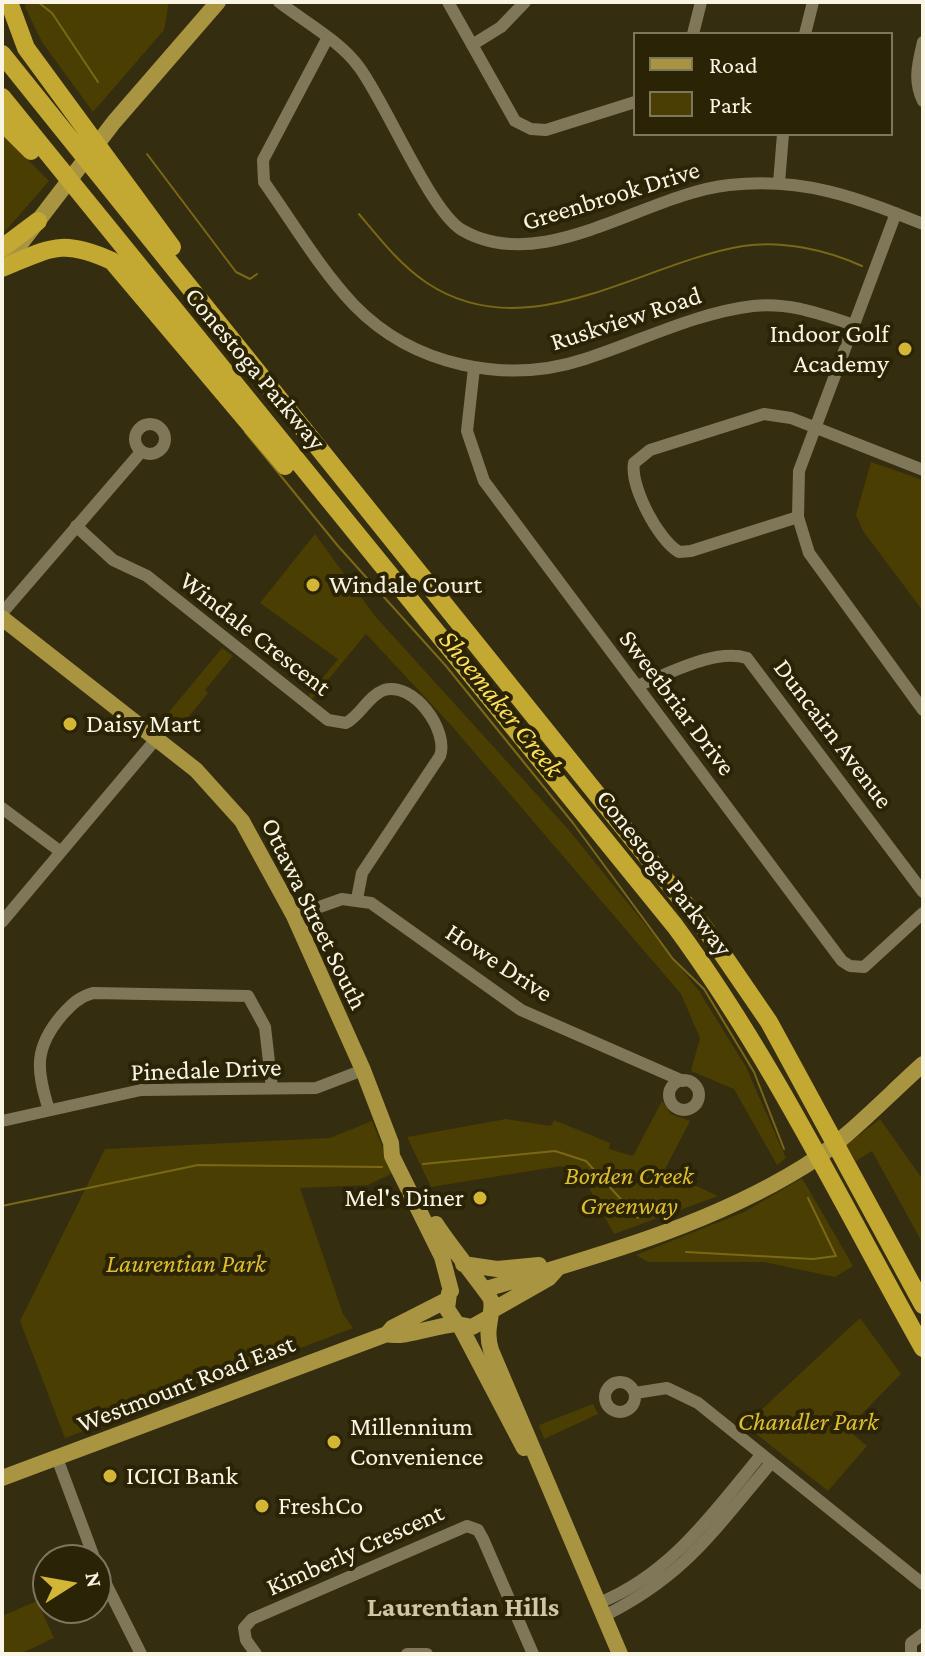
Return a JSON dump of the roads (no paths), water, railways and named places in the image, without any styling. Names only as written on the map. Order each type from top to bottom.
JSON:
[{"type":"highway","points":[[9,2],[26,48],[224,318],[235,343]]},
{"type":"highway","name":"Conestoga Parkway","points":[[2,54],[706,930],[769,1022],[923,1305]]},
{"type":"highway","name":"Conestoga Parkway","points":[[2,97],[117,242],[443,637],[708,971],[803,1126],[923,1348]]},
{"type":"highway","points":[[2,122],[96,227],[117,242]]},
{"type":"highway","points":[[2,248],[38,221]]},
{"type":"highway","points":[[2,268],[51,248],[79,246],[112,261],[399,602],[443,637]]},
{"type":"main road","points":[[2,268],[114,122],[218,2]]},
{"type":"main road","name":"Ottawa Street South","points":[[2,615],[196,770],[229,805],[267,862],[294,916],[363,1070],[391,1143]]},
{"type":"main road","points":[[562,1267],[472,1327],[431,1326],[397,1337],[387,1334],[392,1328],[445,1298],[460,1283],[482,1286],[545,1268],[562,1267],[696,1220],[806,1166],[920,1073]]},
{"type":"main road","points":[[391,1143],[392,1156],[442,1257],[442,1292],[450,1318],[459,1325],[544,1491],[552,1497]]},
{"type":"main road","points":[[391,1143],[402,1152],[431,1216],[491,1299],[491,1350],[552,1487],[552,1497],[620,1654]]},
{"type":"main road","points":[[463,1264],[497,1269],[562,1267]]},
{"type":"main road","name":"Westmount Road East","points":[[2,1478],[387,1334]]},
{"type":"street","name":"Greenbrook Drive","points":[[279,2],[359,66],[449,220],[486,242],[532,246],[691,192],[725,185],[779,183],[839,191],[923,224]]},
{"type":"street","points":[[448,2],[515,121],[531,129],[564,126],[633,103]]},
{"type":"street","points":[[472,45],[501,27],[525,2]]},
{"type":"street","points":[[694,32],[701,2]]},
{"type":"street","points":[[806,32],[813,2]]},
{"type":"street","name":"Ruskview Road","points":[[327,39],[263,160],[264,182],[355,306],[419,350],[474,368],[531,369],[582,360],[719,312],[756,306],[806,308],[854,325]]},
{"type":"street","points":[[923,42],[917,67],[917,87],[923,101]]},
{"type":"street","points":[[779,183],[783,136]]},
{"type":"street","points":[[896,213],[799,471],[798,517],[809,553],[923,710]]},
{"type":"street","name":"Sweetbriar Drive","points":[[474,368],[467,431],[484,481],[842,961],[850,966],[864,967],[923,913]]},
{"type":"street","points":[[798,517],[691,551],[679,552],[663,539],[635,485],[634,463],[650,450],[752,416],[778,415],[923,470]]},
{"type":"street","points":[[2,615],[141,452]]},
{"type":"street","name":"Windale Crescent","points":[[76,526],[113,560],[147,576],[328,720],[346,723],[378,693],[394,689],[408,693],[440,729],[443,742],[440,756],[362,873],[357,899]]},
{"type":"street","name":"Duncairn Avenue","points":[[637,686],[717,657],[734,654],[747,658],[923,892]]},
{"type":"street","points":[[2,922],[156,739]]},
{"type":"street","points":[[2,808],[61,852]]},
{"type":"street","points":[[294,916],[334,901],[357,899]]},
{"type":"street","name":"Howe Drive","points":[[357,899],[388,912],[521,1010],[683,1081]]},
{"type":"street","points":[[49,1110],[38,1058],[43,1040],[74,1001],[93,993],[248,996],[265,1027],[272,1088]]},
{"type":"street","name":"Pinedale Drive","points":[[2,1121],[141,1090],[316,1088],[363,1070]]},
{"type":"street","points":[[635,1393],[667,1388],[680,1392],[923,1584]]},
{"type":"street","points":[[57,1458],[88,1544]]},
{"type":"street","points":[[601,1610],[647,1594],[685,1564],[766,1459]]},
{"type":"street","name":"Kimberly Crescent","points":[[256,1654],[244,1628],[252,1619],[467,1526],[478,1530],[483,1539],[533,1654]]},
{"type":"street","points":[[112,1596],[141,1654]]},
{"type":"street","points":[[911,1654],[911,1643],[923,1634]]},
{"type":"street","points":[[407,1654],[427,1654]]},
{"type":"waterway","points":[[38,2],[52,13],[98,82]]},
{"type":"waterway","points":[[147,154],[236,272],[250,279],[257,274]]},
{"type":"waterway","points":[[359,214],[399,260],[427,283],[465,301],[505,308],[544,305],[585,296],[704,255],[758,244],[804,248],[862,266]]},
{"type":"waterway","name":"Shoemaker Creek","points":[[245,432],[338,546],[446,666],[573,823],[673,959],[704,989],[754,1072],[784,1149]]},
{"type":"waterway","name":"Shoemaker Creek","points":[[423,1164],[555,1151],[586,1161],[638,1218]]},
{"type":"waterway","name":"Shoemaker Creek","points":[[2,1206],[198,1165],[382,1167]]},
{"type":"waterway","name":"Shoemaker Creek","points":[[686,1252],[813,1259],[836,1256],[808,1198]]},
{"type":"place","name":"Indoor Golf Academy","points":[[905,349]]},
{"type":"place","name":"Windale Court","points":[[313,585]]},
{"type":"place","name":"Daisy Mart","points":[[70,724]]},
{"type":"place","name":"Mel's Diner","points":[[480,1198]]},
{"type":"place","name":"Millennium Convenience","points":[[334,1442]]},
{"type":"place","name":"ICICI Bank","points":[[110,1476]]},
{"type":"place","name":"FreshCo","points":[[262,1506]]},
{"type":"district","name":"Laurentian Hills","points":[[463,1607]]},
{"type":"park label","name":"Borden Creek Greenway","points":[[629,1191]]},
{"type":"park label","name":"Laurentian Park","points":[[186,1264]]},
{"type":"park label","name":"Chandler Park","points":[[808,1422]]}]
